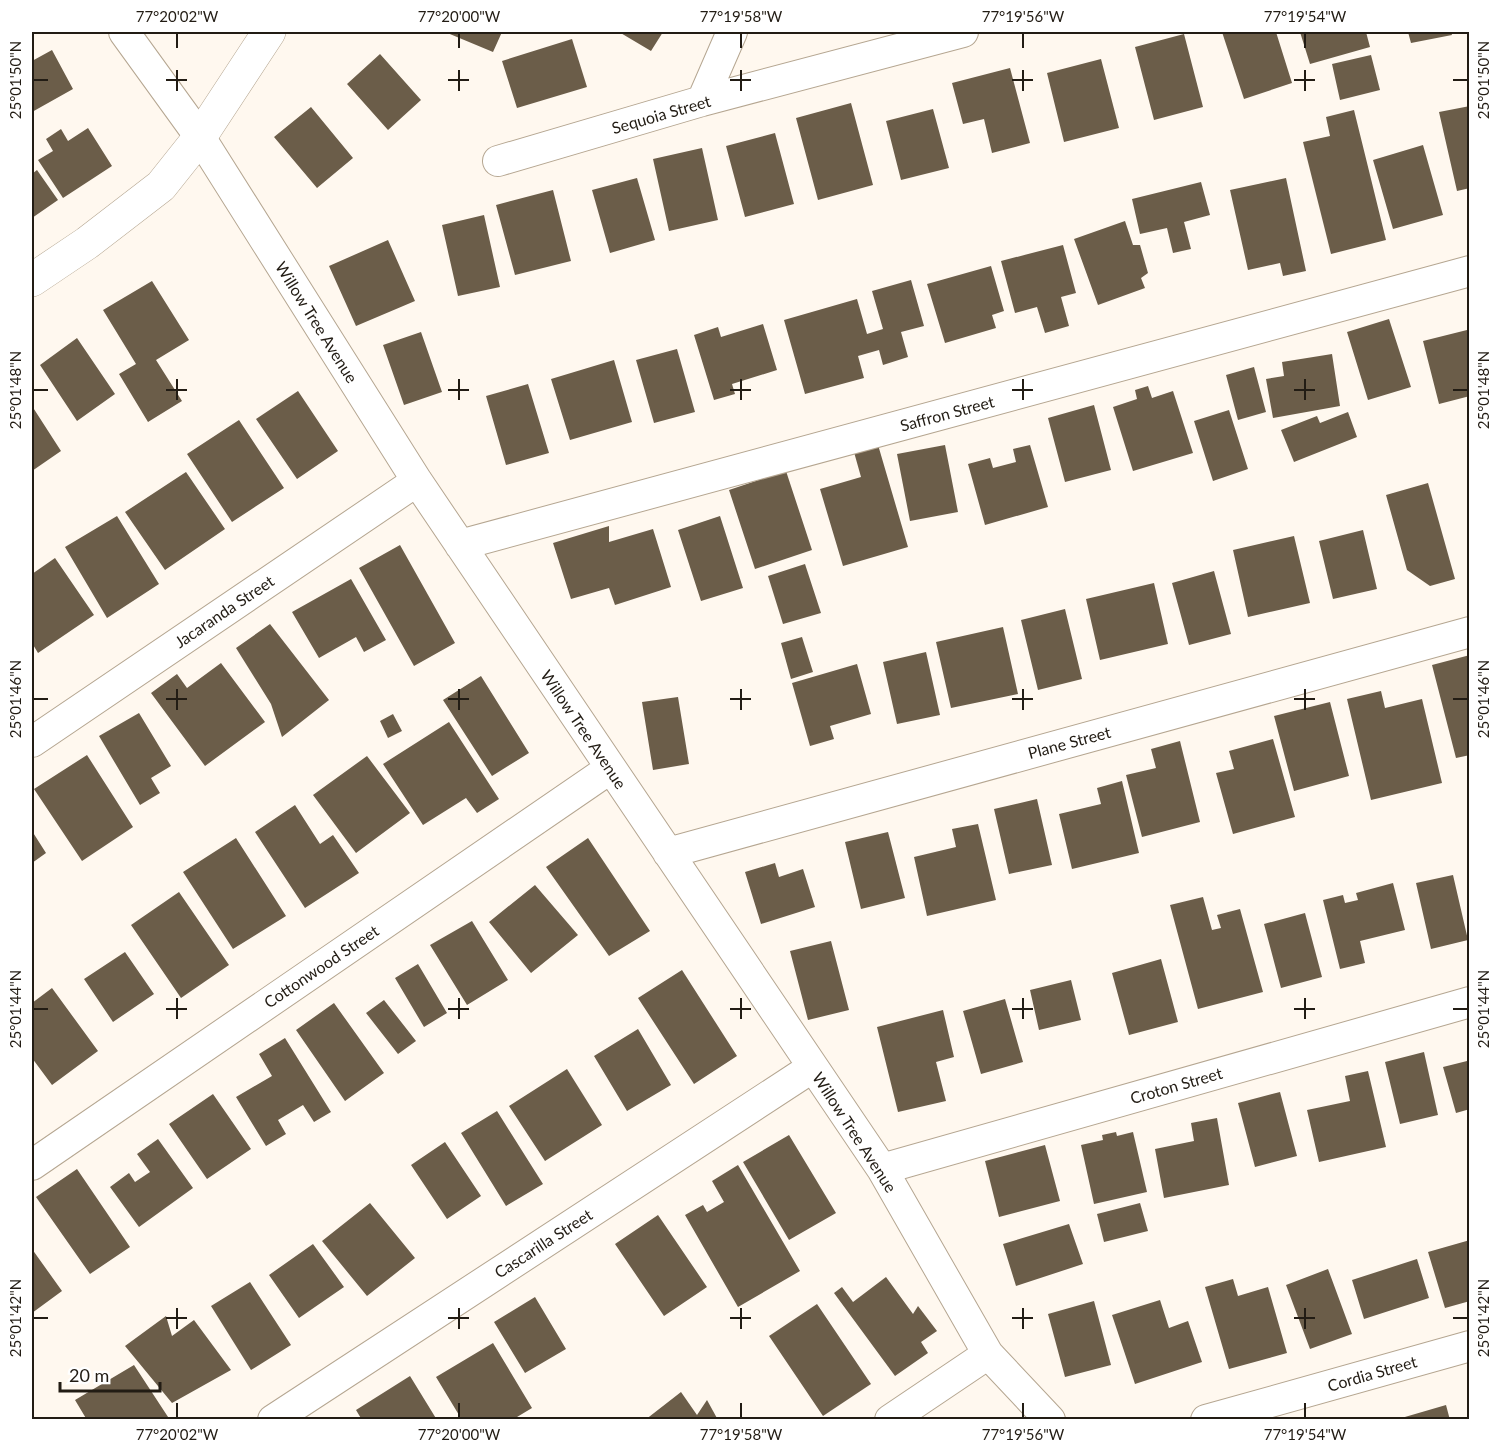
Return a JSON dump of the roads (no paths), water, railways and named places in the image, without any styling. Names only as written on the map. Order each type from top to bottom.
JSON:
[{"type":"street","name":"Willow Tree Avenue","points":[[124,32],[200,137],[417,481],[882,1169],[988,1354],[1050,1419]]},
{"type":"street","points":[[32,280],[87,243],[161,186],[200,137],[269,32]]},
{"type":"street","points":[[702,101],[732,32]]},
{"type":"street","name":"Sequoia Street","points":[[498,161],[702,101],[963,32]]},
{"type":"street","name":"Saffron Street","points":[[460,545],[1470,271]]},
{"type":"street","name":"Jacaranda Street","points":[[32,742],[417,481]]},
{"type":"street","name":"Plane Street","points":[[668,853],[1470,632]]},
{"type":"street","name":"Cottonwood Street","points":[[32,1165],[610,768]]},
{"type":"street","name":"Croton Street","points":[[882,1169],[1470,1002]]},
{"type":"street","name":"Cascarilla Street","points":[[273,1419],[813,1067]]},
{"type":"street","name":"Cordia Street","points":[[1206,1419],[1470,1346]]},
{"type":"street","points":[[890,1419],[988,1354]]}]
